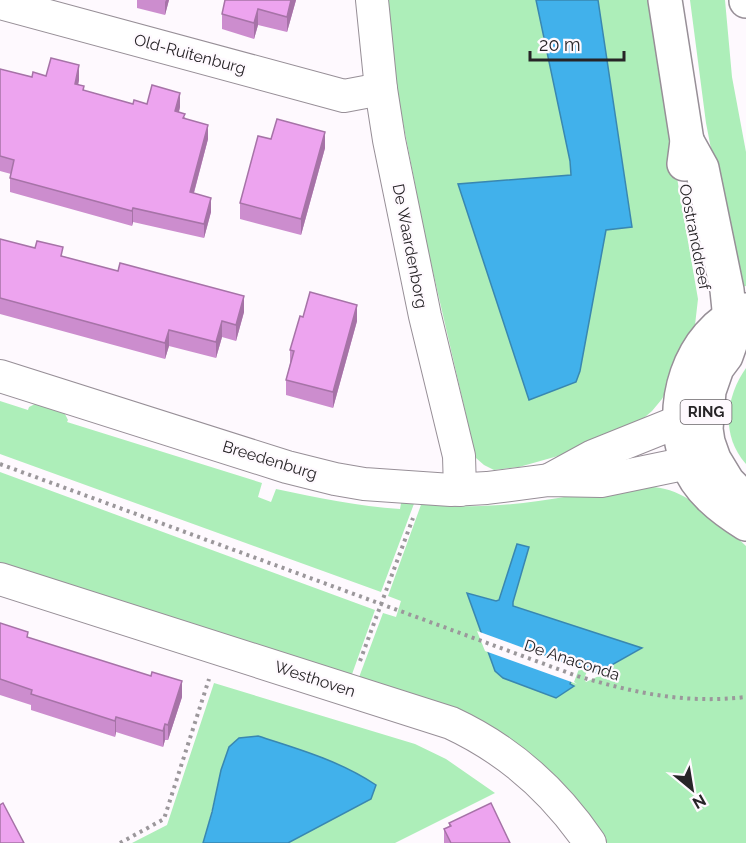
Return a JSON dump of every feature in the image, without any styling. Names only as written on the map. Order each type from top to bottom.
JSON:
[{"type":"main road","name":"Oostranddreef","points":[[665,0],[687,141],[702,168],[727,290],[728,320]]},
{"type":"main road","name":"RING","points":[[728,320],[698,348],[684,385],[680,403],[682,443],[746,500]]},
{"type":"main road","name":"RING","points":[[728,320],[732,339],[726,356],[717,368],[709,391],[706,407],[708,442],[701,461],[713,501],[746,524]]},
{"type":"street","name":"De Waardenborg","points":[[372,0],[389,140],[424,316],[459,456],[460,490]]},
{"type":"street","name":"Old-Ruitenburg","points":[[0,3],[344,96],[381,89]]},
{"type":"street","name":"Breedenburg","points":[[0,376],[320,476],[378,485],[460,490],[514,486],[549,480],[602,481],[701,461]]},
{"type":"street","name":"Breedenburg","points":[[549,480],[593,456],[680,421]]},
{"type":"street","name":"Westhoven","points":[[0,579],[451,723],[494,745],[534,777],[567,812],[590,843]]},
{"type":"path","name":"De Anaconda","points":[[0,464],[567,672],[629,691],[678,699],[746,697]]},
{"type":"path","points":[[361,659],[415,511]]},
{"type":"path","points":[[120,843],[164,819],[211,670]]},
{"type":"green space","points":[[385,0],[536,0],[571,175],[458,184],[580,371],[606,229],[632,226],[598,0],[648,0],[698,299],[695,325],[670,384],[652,411],[631,429],[590,447],[519,467],[494,470],[476,458],[427,246],[400,107]]},
{"type":"green space","points":[[690,0],[725,0],[732,77],[746,152],[746,286],[741,287],[737,283],[706,123]]},
{"type":"green space","points":[[746,368],[746,464],[732,441],[729,417],[734,392]]},
{"type":"green space","points":[[0,401],[28,410],[29,407],[41,401],[62,408],[67,422],[262,483],[258,497],[271,502],[276,489],[384,508],[400,509],[402,498],[415,501],[381,592],[0,454]]},
{"type":"green space","points":[[0,472],[375,610],[351,677],[0,566]]},
{"type":"green space","points":[[627,484],[675,492],[708,513],[746,546],[746,843],[605,843],[575,800],[358,680],[383,613],[396,617],[401,601],[388,596],[422,502],[455,506],[501,505],[565,497]],"holes":[[[528,547],[513,606],[641,649],[588,678],[590,670],[577,665],[570,684],[574,686],[557,697],[467,593],[499,600]]]},
{"type":"green space","points":[[214,683],[415,744],[446,759],[495,793],[395,843],[288,843],[371,799],[229,747],[203,843],[132,843],[167,825]]},
{"type":"water","points":[[536,0],[598,0],[632,227],[606,230],[576,382],[529,400],[458,184],[571,175]]},
{"type":"water","points":[[517,544],[529,547],[513,606],[642,648],[587,679],[590,670],[577,665],[570,684],[574,686],[556,698],[503,678],[495,671],[467,593],[499,600]]},
{"type":"water","points":[[258,736],[319,756],[348,769],[376,785],[371,799],[288,843],[203,843],[229,747],[239,738]]},
{"type":"pier","points":[[477,631],[601,675],[586,682],[584,679],[587,671],[579,669],[574,682],[577,684],[485,651]]},
{"type":"building","points":[[225,0],[291,0],[287,17],[258,9],[254,23],[222,14]]},
{"type":"building","points":[[51,58],[79,65],[75,84],[84,86],[83,90],[133,104],[134,100],[147,104],[152,85],[180,93],[175,111],[185,114],[183,118],[208,125],[190,192],[211,198],[204,224],[133,208],[132,211],[10,178],[14,160],[0,156],[0,69],[32,77],[33,72],[46,76]]},
{"type":"building","points":[[277,119],[325,132],[301,219],[240,203],[258,136],[271,139]]},
{"type":"building","points":[[0,239],[35,248],[37,241],[63,247],[61,256],[118,271],[120,263],[244,296],[236,325],[222,321],[216,342],[169,330],[165,343],[0,298]]},
{"type":"building","points":[[310,292],[357,305],[333,392],[286,380],[294,351],[290,350]]},
{"type":"building","points":[[0,623],[28,632],[27,637],[151,676],[152,672],[182,681],[168,725],[165,724],[163,731],[116,717],[115,721],[31,694],[32,690],[0,679]]},
{"type":"building","points":[[3,803],[24,843],[0,843],[0,805]]},
{"type":"building","points":[[491,803],[510,843],[451,843],[444,829],[451,826],[449,823]]}]
